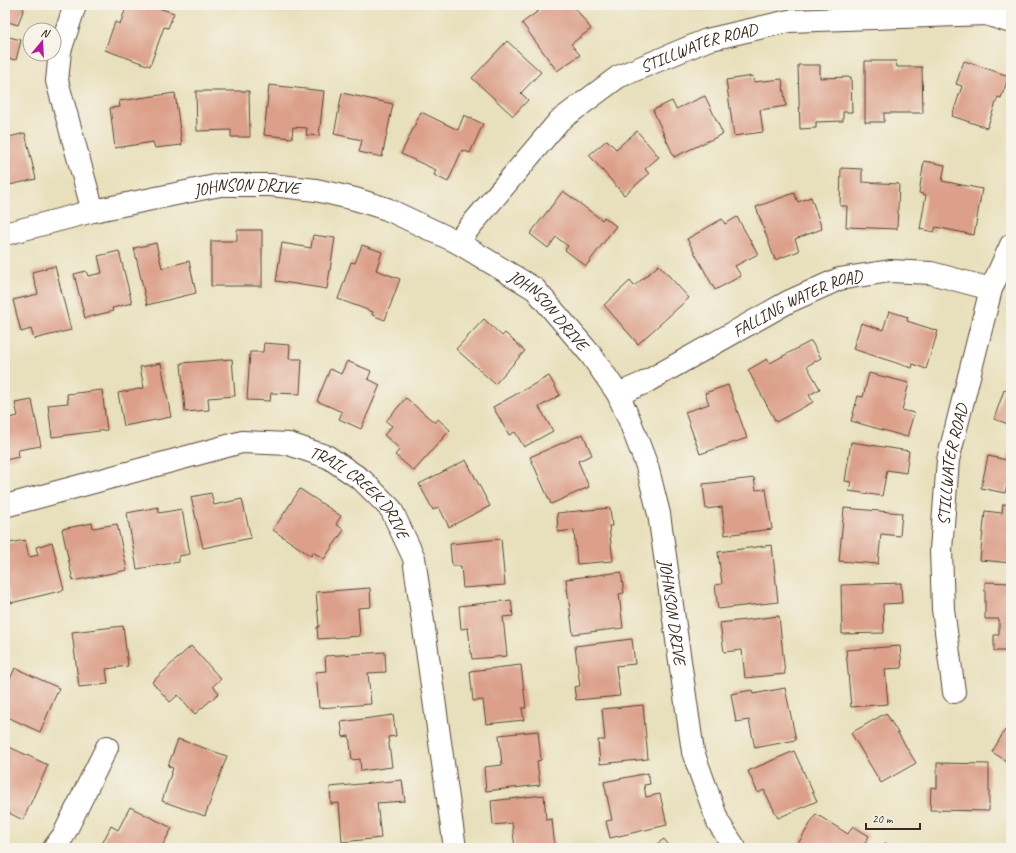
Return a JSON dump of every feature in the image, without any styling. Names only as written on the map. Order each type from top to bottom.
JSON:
[{"type":"street","points":[[75,5],[60,51],[57,81],[93,211]]},
{"type":"street","name":"STILLWATER ROAD","points":[[457,242],[559,121],[618,77],[707,40],[788,21],[986,14],[1011,22]]},
{"type":"street","name":"JOHNSON DRIVE","points":[[5,234],[93,211],[220,185],[270,185],[316,190],[355,199],[387,209],[457,242],[535,289],[591,355],[618,394],[647,466],[659,514],[693,752],[718,822],[735,848]]},
{"type":"street","name":"STILLWATER ROAD","points":[[954,692],[943,609],[941,550],[948,460],[991,289],[1011,245]]},
{"type":"street","name":"FALLING WATER ROAD","points":[[618,394],[644,383],[788,302],[839,279],[890,271],[931,274],[991,289]]},
{"type":"street","name":"TRAIL CREEK DRIVE","points":[[5,506],[242,442],[289,444],[328,457],[362,480],[391,509],[414,558],[455,848]]},
{"type":"street","points":[[54,848],[63,836],[107,747]]},
{"type":"building","points":[[5,5],[25,5],[18,25],[5,21]]},
{"type":"building","points":[[127,5],[149,5],[174,13],[168,28],[164,27],[150,66],[105,50],[115,22],[120,24]]},
{"type":"building","points":[[573,5],[591,29],[571,44],[580,55],[557,71],[522,23],[541,9],[539,6]]},
{"type":"building","points":[[5,36],[21,40],[16,60],[5,58]]},
{"type":"building","points":[[507,41],[541,72],[521,93],[528,100],[513,116],[472,78]]},
{"type":"building","points":[[865,61],[896,61],[897,67],[922,67],[923,113],[884,113],[884,122],[865,122]]},
{"type":"building","points":[[964,61],[1009,76],[1001,98],[998,97],[987,128],[952,116],[962,86],[956,84]]},
{"type":"building","points":[[798,65],[820,65],[820,78],[851,77],[852,112],[843,112],[843,121],[816,122],[816,128],[800,129]]},
{"type":"building","points":[[753,76],[754,82],[782,79],[786,106],[760,110],[763,132],[734,136],[726,80]]},
{"type":"building","points":[[269,85],[324,91],[319,136],[306,135],[307,128],[293,127],[292,138],[264,135]]},
{"type":"building","points":[[196,91],[249,91],[250,137],[231,137],[231,130],[197,131]]},
{"type":"building","points":[[175,93],[182,145],[155,148],[153,142],[115,148],[110,108],[120,107],[119,101]]},
{"type":"building","points":[[342,93],[393,104],[382,157],[359,152],[362,140],[334,134]]},
{"type":"building","points":[[705,96],[723,134],[674,157],[653,110],[672,101],[676,109]]},
{"type":"building","points":[[421,112],[458,130],[464,115],[483,124],[470,153],[462,150],[448,182],[434,175],[436,170],[401,154]]},
{"type":"building","points":[[637,131],[659,157],[645,169],[649,174],[624,195],[589,155],[607,140],[616,149]]},
{"type":"building","points":[[25,133],[36,179],[5,186],[5,138]]},
{"type":"building","points":[[924,161],[945,165],[942,181],[982,189],[974,235],[936,227],[934,232],[920,229],[926,195],[919,193]]},
{"type":"building","points":[[841,168],[862,169],[862,182],[899,184],[897,229],[846,227],[847,206],[840,206]]},
{"type":"building","points":[[563,191],[602,220],[604,217],[616,226],[586,266],[565,250],[568,246],[556,237],[548,248],[530,234]]},
{"type":"building","points":[[794,193],[798,202],[811,197],[822,229],[795,239],[799,251],[775,260],[756,207]]},
{"type":"building","points":[[737,217],[758,254],[735,266],[741,276],[715,290],[687,239],[722,219],[725,224]]},
{"type":"building","points":[[237,230],[262,230],[262,286],[211,286],[211,241],[237,241]]},
{"type":"building","points":[[313,235],[335,238],[327,289],[276,281],[282,243],[311,248]]},
{"type":"building","points":[[156,243],[162,268],[189,261],[196,293],[147,305],[134,248]]},
{"type":"building","points":[[362,245],[382,252],[376,270],[400,279],[385,320],[372,315],[373,312],[338,299],[351,262],[355,263]]},
{"type":"building","points":[[119,251],[132,303],[112,308],[113,311],[85,318],[74,274],[86,271],[88,276],[102,273],[98,256]]},
{"type":"building","points":[[659,265],[689,298],[638,344],[604,305],[630,281],[634,286]]},
{"type":"building","points":[[55,266],[71,330],[34,339],[31,329],[21,332],[13,300],[38,294],[32,272]]},
{"type":"building","points":[[889,311],[908,317],[907,321],[938,331],[926,369],[913,364],[912,368],[853,349],[861,323],[883,330]]},
{"type":"building","points":[[484,319],[502,336],[505,333],[525,351],[495,384],[456,349]]},
{"type":"building","points":[[811,341],[821,358],[807,366],[820,389],[809,395],[813,402],[776,422],[748,370],[767,359],[770,363]]},
{"type":"building","points":[[264,343],[290,345],[289,359],[302,359],[300,394],[271,393],[270,401],[247,400],[250,352],[263,352]]},
{"type":"building","points":[[232,359],[235,396],[208,398],[209,410],[185,412],[181,363]]},
{"type":"building","points":[[347,361],[371,371],[368,379],[380,385],[361,429],[339,419],[342,412],[317,401],[330,369],[341,374]]},
{"type":"building","points":[[161,363],[171,417],[124,426],[118,393],[144,388],[140,367]]},
{"type":"building","points":[[869,373],[909,383],[902,410],[914,413],[907,437],[851,421],[858,396],[863,397]]},
{"type":"building","points":[[549,376],[560,395],[539,407],[553,431],[524,447],[515,432],[509,435],[493,407]]},
{"type":"building","points":[[728,385],[747,438],[700,454],[685,412],[709,404],[705,393]]},
{"type":"building","points":[[102,390],[107,430],[52,437],[48,405],[68,403],[67,394]]},
{"type":"building","points":[[1004,390],[1011,392],[1011,425],[994,419]]},
{"type":"building","points":[[406,398],[435,423],[438,419],[450,430],[414,471],[395,455],[400,449],[384,435],[392,426],[386,421]]},
{"type":"building","points":[[32,400],[41,446],[18,450],[19,457],[5,460],[5,419],[18,416],[15,403]]},
{"type":"building","points":[[583,434],[592,455],[578,461],[589,487],[551,504],[530,457]]},
{"type":"building","points":[[851,442],[909,451],[906,473],[887,470],[882,496],[849,491],[851,482],[845,481]]},
{"type":"building","points":[[1010,445],[1011,487],[1007,486],[1005,493],[981,488],[988,456],[1007,460]]},
{"type":"building","points":[[466,460],[490,506],[449,527],[439,507],[433,510],[419,484]]},
{"type":"building","points":[[754,478],[756,490],[766,489],[772,529],[725,535],[722,507],[706,509],[703,484]]},
{"type":"building","points":[[300,489],[341,516],[336,524],[344,530],[324,559],[313,552],[311,556],[273,530]]},
{"type":"building","points":[[211,493],[214,505],[242,499],[251,538],[203,548],[191,497]]},
{"type":"building","points":[[1003,504],[1011,505],[1011,563],[980,560],[985,511],[1002,513]]},
{"type":"building","points":[[158,507],[159,513],[182,509],[190,554],[179,556],[179,562],[137,569],[127,513]]},
{"type":"building","points":[[610,508],[612,526],[609,526],[613,561],[577,564],[574,530],[558,532],[557,513]]},
{"type":"building","points":[[844,508],[902,513],[900,536],[881,534],[878,564],[839,561]]},
{"type":"building","points":[[92,523],[93,528],[117,524],[127,570],[73,581],[62,529]]},
{"type":"building","points":[[501,539],[505,585],[463,588],[461,566],[452,566],[450,544]]},
{"type":"building","points":[[25,540],[29,557],[38,555],[36,547],[52,542],[64,590],[11,603],[5,579],[5,544]]},
{"type":"building","points":[[772,545],[778,602],[718,609],[715,585],[722,584],[718,552]]},
{"type":"building","points":[[621,572],[624,593],[619,594],[623,628],[573,634],[566,579]]},
{"type":"building","points":[[985,582],[1011,583],[1011,651],[994,651],[994,635],[999,635],[999,619],[985,619]]},
{"type":"building","points":[[901,583],[902,603],[883,604],[884,633],[842,634],[841,585]]},
{"type":"building","points":[[370,588],[371,607],[358,608],[360,636],[318,639],[317,627],[319,627],[316,592]]},
{"type":"building","points":[[511,600],[513,616],[503,617],[507,656],[472,659],[468,628],[461,629],[459,606]]},
{"type":"building","points":[[779,616],[785,674],[745,678],[742,650],[724,652],[720,623]]},
{"type":"building","points":[[123,626],[128,666],[106,669],[108,684],[79,687],[72,632]]},
{"type":"building","points":[[632,639],[635,664],[616,666],[620,696],[576,700],[574,687],[580,686],[575,646]]},
{"type":"building","points":[[191,646],[221,679],[213,686],[219,693],[195,714],[178,695],[170,702],[152,682]]},
{"type":"building","points":[[900,646],[902,668],[885,669],[888,704],[851,707],[846,650]]},
{"type":"building","points":[[385,652],[386,672],[368,673],[371,704],[319,708],[316,672],[326,671],[325,656]]},
{"type":"building","points":[[521,665],[526,708],[522,708],[524,720],[486,724],[483,700],[473,701],[470,671]]},
{"type":"building","points":[[15,668],[59,688],[40,732],[5,716],[5,690]]},
{"type":"building","points":[[785,688],[796,740],[755,748],[749,720],[736,722],[731,694],[752,690],[753,694]]},
{"type":"building","points":[[643,705],[648,759],[600,764],[598,740],[605,740],[602,709]]},
{"type":"building","points":[[886,713],[916,763],[881,783],[851,733]]},
{"type":"building","points":[[393,715],[396,736],[388,737],[392,767],[361,771],[360,759],[352,760],[349,736],[343,737],[341,722]]},
{"type":"building","points":[[1005,730],[1011,734],[1011,764],[992,752]]},
{"type":"building","points":[[538,731],[541,760],[537,761],[540,785],[486,791],[484,767],[502,765],[499,735]]},
{"type":"building","points":[[178,739],[227,756],[205,816],[162,801],[173,768],[168,766]]},
{"type":"building","points":[[5,745],[48,765],[23,820],[5,811]]},
{"type":"building","points":[[794,751],[817,801],[778,818],[764,790],[758,793],[748,771]]},
{"type":"building","points":[[937,763],[989,764],[989,811],[930,810],[931,787],[937,788]]},
{"type":"building","points":[[648,773],[650,784],[644,785],[646,797],[660,794],[667,825],[610,838],[606,821],[612,820],[604,782]]},
{"type":"building","points":[[402,780],[405,801],[377,803],[381,838],[342,842],[339,803],[331,804],[330,787]]},
{"type":"building","points":[[544,795],[546,820],[552,819],[555,848],[515,848],[512,823],[493,825],[491,801]]},
{"type":"building","points":[[130,807],[172,828],[161,848],[100,848],[111,826],[118,830]]},
{"type":"building","points":[[816,814],[848,834],[853,826],[869,836],[862,848],[797,848],[796,847]]},
{"type":"building","points":[[664,839],[671,848],[651,848]]},
{"type":"building","points":[[885,843],[897,848],[883,848]]}]
